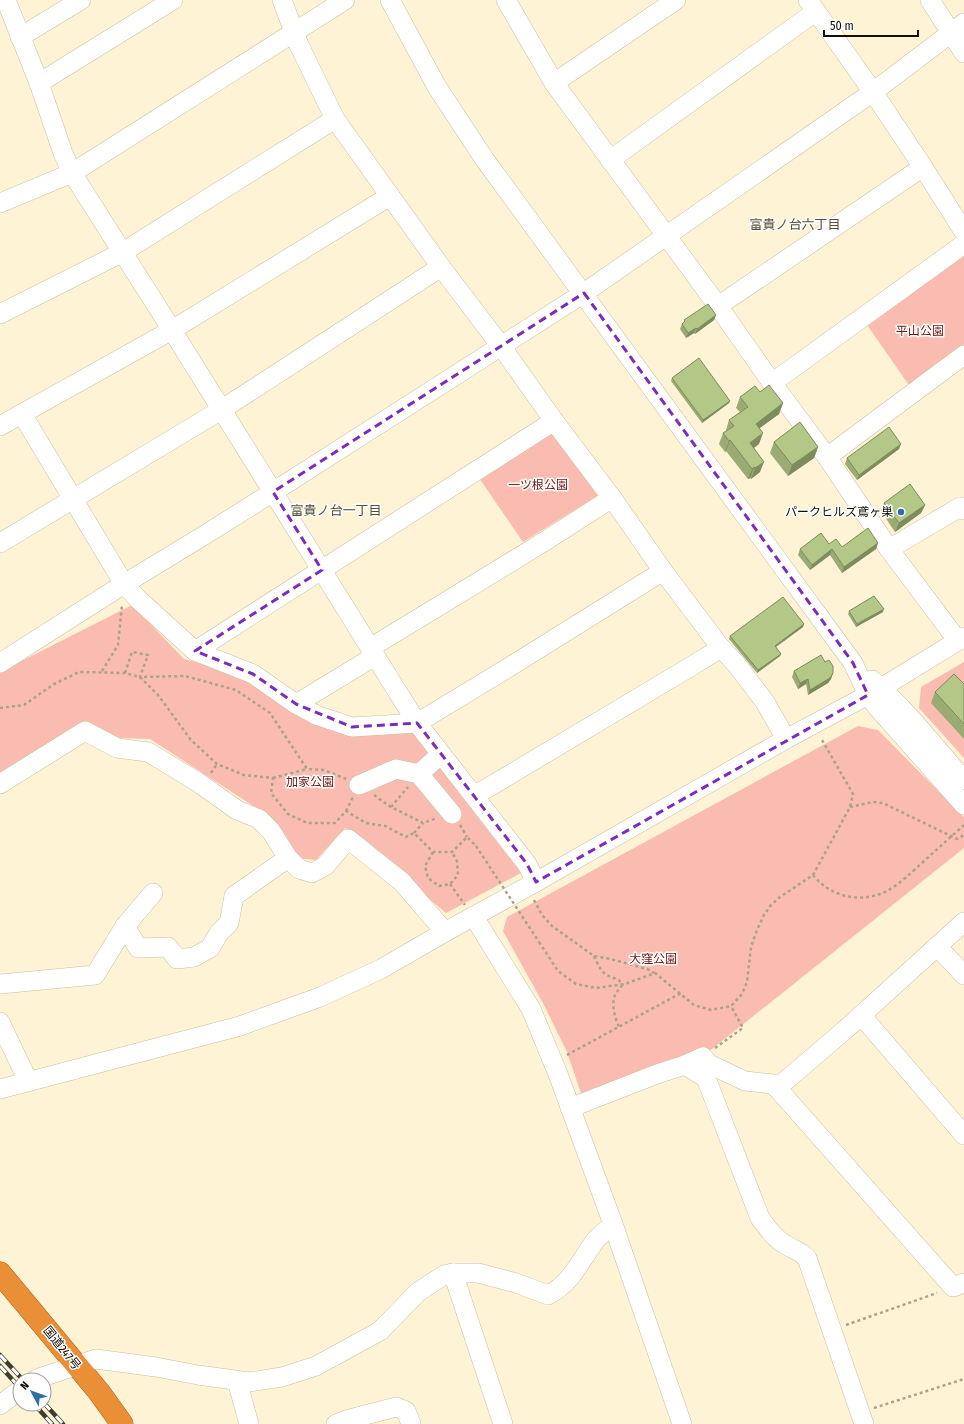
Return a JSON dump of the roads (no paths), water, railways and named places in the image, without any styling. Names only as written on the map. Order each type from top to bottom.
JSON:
[{"type":"highway","name":"国道247号","points":[[0,1273],[99,1392],[122,1424]]},
{"type":"street","points":[[6,0],[39,83],[63,153],[72,173],[172,330],[416,723],[527,864],[535,891]]},
{"type":"street","points":[[20,37],[81,0]]},
{"type":"street","points":[[39,83],[174,0]]},
{"type":"street","points":[[282,0],[298,46],[335,119],[441,267],[501,346],[554,421],[612,498],[663,571],[721,648],[736,664],[765,702],[786,739]]},
{"type":"street","points":[[0,203],[72,173],[345,0]]},
{"type":"street","points":[[390,0],[437,87],[485,160],[853,663],[964,805]]},
{"type":"street","points":[[554,83],[676,0]]},
{"type":"street","points":[[930,0],[957,28],[964,53]]},
{"type":"street","points":[[0,1022],[15,1085],[240,1026],[320,997],[381,970],[445,932],[474,917],[535,891],[786,739],[875,692],[961,639],[889,549],[827,457],[554,83],[510,2]]},
{"type":"street","points":[[610,160],[812,6],[873,92],[964,232]]},
{"type":"street","points":[[0,663],[126,586],[584,294],[873,92],[957,28]]},
{"type":"street","points":[[0,314],[123,252],[335,119]]},
{"type":"street","points":[[718,306],[923,167]]},
{"type":"street","points":[[0,426],[172,330],[390,196]]},
{"type":"street","points":[[772,383],[964,244]]},
{"type":"street","points":[[0,543],[221,410],[441,267]]},
{"type":"street","points":[[827,457],[964,355]]},
{"type":"street","points":[[22,414],[126,586],[139,600],[195,651],[253,674],[296,704],[316,715],[352,727],[416,723],[511,666],[663,571]]},
{"type":"street","points":[[195,651],[554,421]]},
{"type":"street","points":[[296,704],[373,652],[612,498]]},
{"type":"street","points":[[889,549],[960,508],[964,510]]},
{"type":"street","points":[[474,796],[721,648]]},
{"type":"street","points":[[875,692],[964,780]]},
{"type":"street","points":[[0,784],[85,731],[117,748],[148,752],[196,781],[237,810],[259,818],[271,831],[288,858],[299,869],[312,873],[325,866],[348,839],[402,882],[445,932]]},
{"type":"street","points":[[419,774],[441,754]]},
{"type":"street","points":[[359,785],[396,769],[419,774],[452,814]]},
{"type":"street","points":[[125,926],[138,948],[168,947],[177,959],[194,957],[210,948],[219,934],[229,923],[234,896],[288,858]]},
{"type":"street","points":[[0,984],[95,975],[125,926],[153,893]]},
{"type":"street","points":[[474,917],[531,1009],[558,1074],[613,1224],[682,1424]]},
{"type":"street","points":[[777,1088],[964,922]]},
{"type":"street","points":[[937,946],[964,975]]},
{"type":"street","points":[[861,1015],[964,1135]]},
{"type":"street","points":[[570,1108],[704,1057],[709,1064],[745,1081],[773,1084],[958,1285]]},
{"type":"street","points":[[685,1065],[706,1078],[760,1218],[771,1233],[780,1241],[787,1246],[800,1251],[808,1258],[862,1418]]},
{"type":"street","points":[[52,1374],[96,1359],[156,1367],[237,1381],[249,1382],[282,1377],[316,1366],[380,1331],[418,1292],[444,1275],[453,1273],[478,1273],[516,1283],[548,1295],[557,1291],[567,1282],[596,1240],[613,1224]]},
{"type":"street","points":[[453,1273],[504,1424]]},
{"type":"street","points":[[237,1381],[249,1424]]},
{"type":"street","points":[[0,1405],[12,1396]]},
{"type":"street","points":[[336,1424],[396,1407],[406,1411],[411,1424]]},
{"type":"railway","points":[[0,1355],[16,1372]]},
{"type":"railway","points":[[0,1366],[12,1379]]},
{"type":"railway","points":[[41,1412],[52,1424]]},
{"type":"railway","points":[[52,1412],[63,1424]]},
{"type":"place","name":"パークヒルズ鳶ヶ巣","points":[[901,512]]},
{"type":"district","name":"富貴ノ台六丁目","points":[[795,224]]},
{"type":"district","name":"富貴ノ台一丁目","points":[[336,510]]},
{"type":"park label","name":"平山公園","points":[[920,331]]},
{"type":"park label","name":"一ツ根公園","points":[[538,485]]},
{"type":"park label","name":"加家公園","points":[[310,782]]},
{"type":"park label","name":"大窪公園","points":[[653,959]]}]
